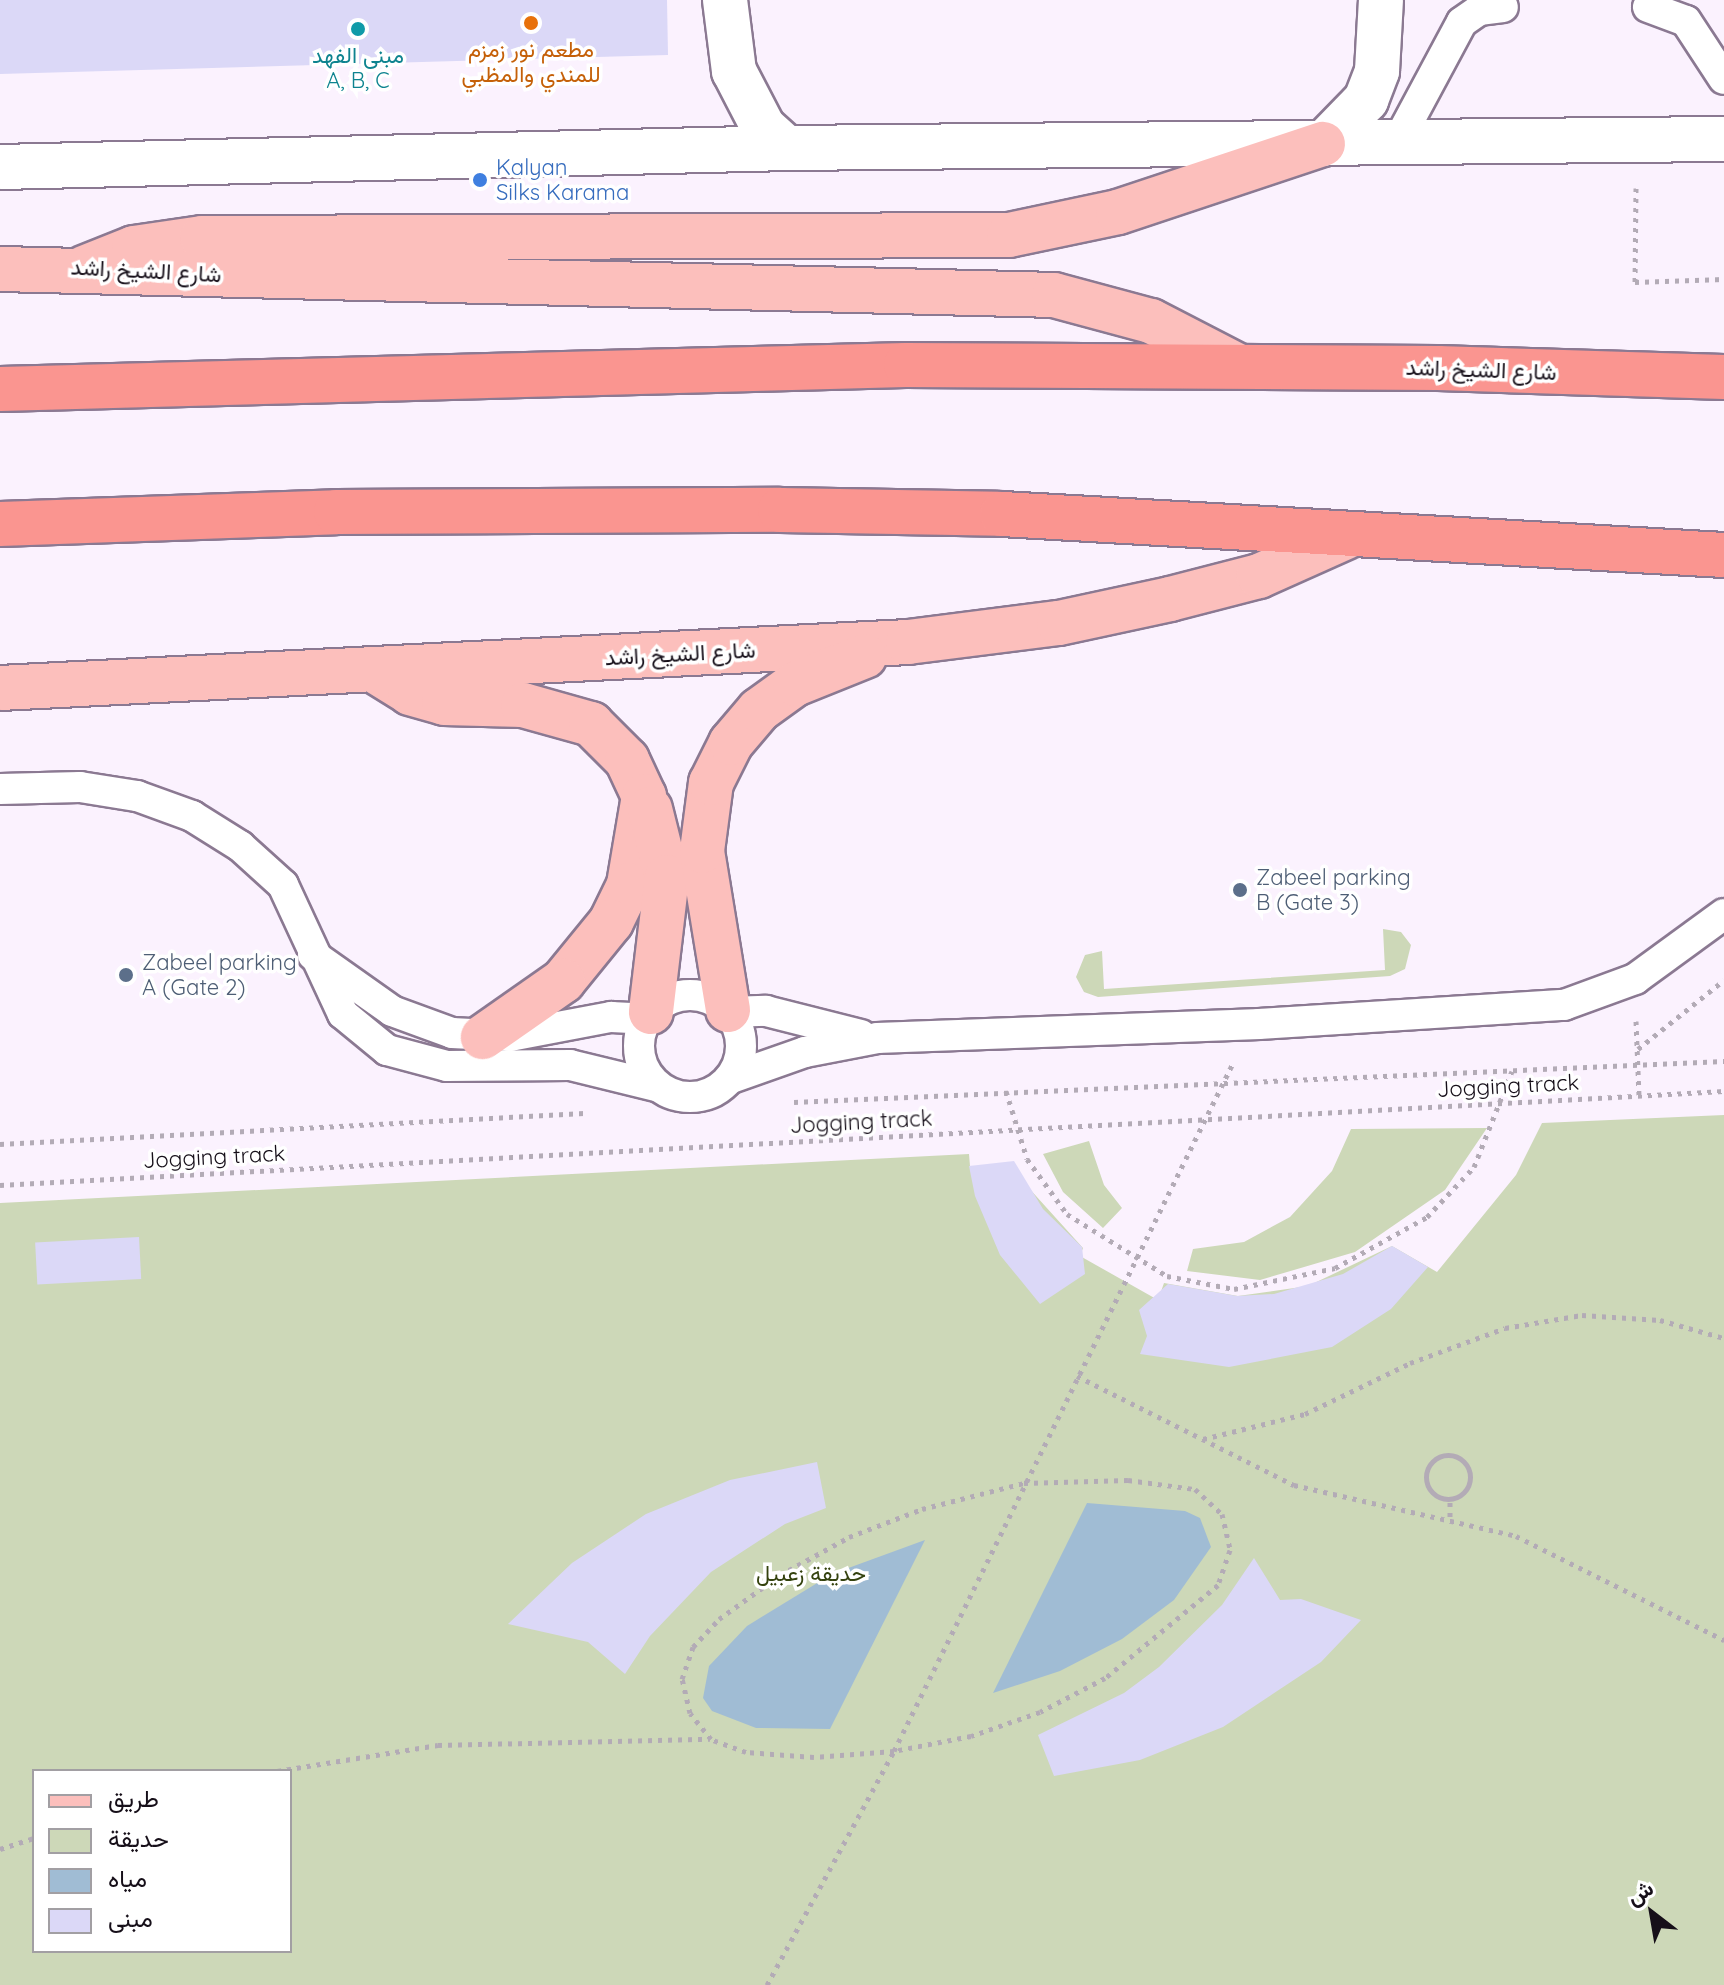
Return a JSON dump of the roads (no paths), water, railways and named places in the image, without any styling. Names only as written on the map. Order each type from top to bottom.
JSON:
[{"type":"highway","name":"شارع الشيخ راشد","points":[[0,389],[891,365],[1238,366],[1724,377]]},
{"type":"highway","name":"شارع الشيخ راشد","points":[[0,524],[336,512],[780,510],[1002,514],[1346,537],[1724,555]]},
{"type":"main road","points":[[84,268],[134,248],[202,238],[1009,235],[1118,212],[1323,144]]},
{"type":"main road","name":"شارع الشيخ راشد","points":[[0,269],[84,268],[1054,295],[1151,321],[1238,366]]},
{"type":"main road","name":"شارع الشيخ راشد","points":[[0,688],[908,642],[1059,623],[1170,599],[1259,576],[1346,537]]},
{"type":"main road","points":[[728,1011],[702,851],[711,783],[731,743],[771,701],[836,665],[908,642]]},
{"type":"main road","points":[[375,671],[410,693],[444,703],[523,705],[591,724],[627,760],[644,796],[667,877],[648,1015]]},
{"type":"main road","points":[[483,1037],[563,981],[611,922],[629,885],[644,796]]},
{"type":"street","points":[[725,0],[740,86],[763,127],[786,148]]},
{"type":"street","points":[[1323,144],[1366,100],[1377,71],[1381,0]]},
{"type":"street","points":[[0,167],[786,148],[1724,139]]},
{"type":"lane","points":[[1397,143],[1470,8],[1503,7]]},
{"type":"lane","points":[[1648,7],[1686,21],[1724,79]]},
{"type":"lane","points":[[0,789],[80,787],[137,796],[192,816],[240,846],[283,885],[343,1014],[387,1050],[447,1066],[570,1065],[656,1086],[686,1098],[719,1089],[731,1078],[805,1052],[878,1038],[1259,1024],[1533,1009],[1594,997],[1635,979],[1724,914]]},
{"type":"lane","points":[[313,955],[392,1011],[483,1037],[540,1033],[611,1017],[648,1015],[689,994],[728,1011],[766,1011],[878,1038]]},
{"type":"lane","points":[[728,1011],[742,1045],[731,1078]]},
{"type":"lane","points":[[648,1015],[638,1042],[641,1066],[656,1086]]},
{"type":"water","points":[[1087,1503],[1185,1511],[1200,1518],[1211,1547],[1174,1600],[1122,1639],[1060,1671],[993,1693]]},
{"type":"water","points":[[925,1540],[830,1729],[756,1728],[712,1711],[703,1698],[709,1666],[747,1626],[832,1574]]},
{"type":"place","name":"مطعم نور زمزم للمندي والمظبي","points":[[531,23]]},
{"type":"place","name":"مبنى الفهد A, B, C","points":[[358,29]]},
{"type":"place","name":"Kalyan Silks Karama","points":[[480,180]]},
{"type":"place","name":"Zabeel parking B (Gate 3)","points":[[1240,890]]},
{"type":"place","name":"Zabeel parking A (Gate 2)","points":[[126,975]]},
{"type":"park label","name":"حديقة زعبيل","points":[[811,1574]]}]
